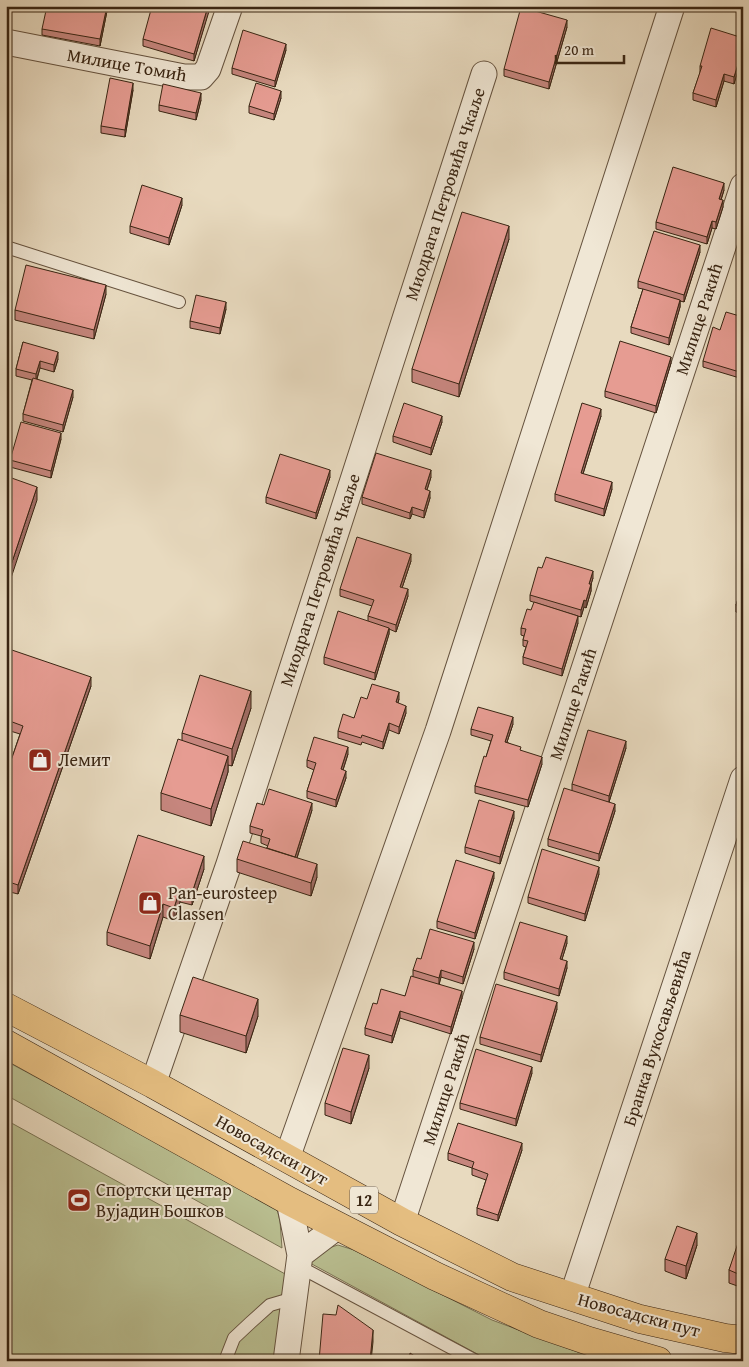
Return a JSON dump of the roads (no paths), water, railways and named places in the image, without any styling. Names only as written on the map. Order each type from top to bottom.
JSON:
[{"type":"main road","name":"Новосадски пут","points":[[6,1007],[153,1084],[402,1222],[512,1277],[640,1319],[725,1338],[743,1340]]},
{"type":"main road","name":"Новосадски пут","points":[[6,1044],[289,1202],[435,1276],[539,1324],[632,1358],[658,1361]]},
{"type":"street","name":"Милице Томић","points":[[6,42],[184,77],[200,77],[208,70],[230,6]]},
{"type":"street","points":[[287,1158],[438,731],[672,6]]},
{"type":"street","name":"Миодрага Петровића Чкаље","points":[[153,1084],[229,864],[484,74]]},
{"type":"street","name":"Милице Ракић","points":[[402,1222],[743,186]]},
{"type":"street","name":"Бранка Вукосављевића","points":[[572,1297],[743,779]]},
{"type":"street","points":[[286,1361],[299,1260],[289,1202]]},
{"type":"street","points":[[299,1260],[338,1226]]},
{"type":"lane","points":[[6,247],[179,302]]},
{"type":"lane","points":[[299,1260],[476,1361]]},
{"type":"lane","points":[[225,1361],[234,1338],[250,1323],[270,1305],[294,1298]]},
{"type":"place","name":"Лемит","points":[[40,760]]},
{"type":"place","name":"Pan-eurosteep Classen","points":[[150,903]]},
{"type":"place","name":"Спортски центар Вујадин Бошков","points":[[79,1200]]}]
